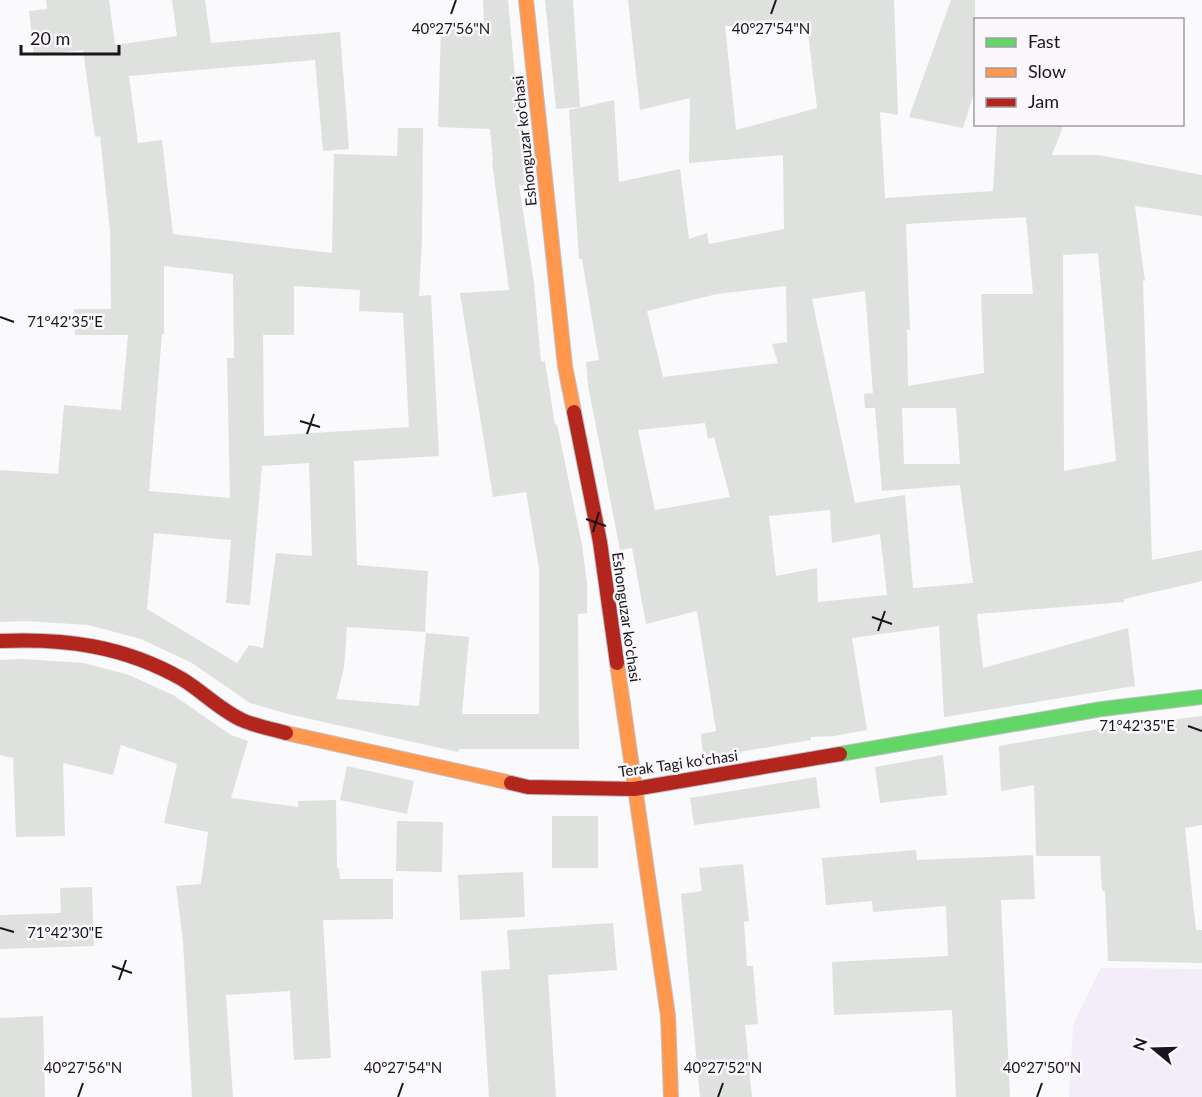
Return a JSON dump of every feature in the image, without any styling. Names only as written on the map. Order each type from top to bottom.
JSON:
[{"type":"street","name":"Eshonguzar ko'chasi","points":[[526,0],[565,366],[600,542],[668,1016],[671,1097]]},
{"type":"street","name":"Terak Tagi koʻchasi","points":[[0,641],[24,640],[87,644],[136,657],[182,679],[242,720],[283,732],[528,787],[634,789],[1102,709],[1202,697]]},
{"type":"shaded area","points":[[1101,968],[1202,969],[1202,1097],[1069,1097],[1073,1025]]},
{"type":"building","points":[[46,0],[109,0],[115,45],[177,36],[172,0],[205,0],[211,43],[340,32],[349,149],[323,151],[315,60],[129,76],[138,143],[162,140],[173,234],[332,253],[334,154],[397,156],[398,128],[423,128],[419,296],[431,295],[439,456],[354,461],[357,565],[428,571],[425,632],[347,627],[344,668],[336,699],[419,706],[426,633],[469,637],[462,714],[539,714],[539,568],[526,492],[493,497],[460,293],[509,290],[490,129],[438,127],[441,25],[484,24],[483,0],[508,0],[525,185],[519,185],[534,283],[541,362],[545,361],[555,425],[557,424],[582,545],[587,584],[587,613],[578,614],[579,749],[459,749],[458,752],[288,714],[250,703],[192,663],[141,639],[88,625],[25,621],[0,622],[0,470],[58,474],[64,405],[121,410],[128,335],[75,335],[74,309],[111,309],[110,231],[100,136],[95,137],[83,50],[34,56],[29,11],[47,9]],"holes":[[[164,266],[233,274],[234,358],[227,358],[230,498],[149,491],[162,334],[164,334]],[[294,286],[360,290],[359,311],[403,313],[409,427],[264,436],[263,335],[294,335]],[[309,463],[312,556],[276,553],[263,648],[249,645],[237,663],[147,609],[154,533],[231,540],[226,603],[250,605],[262,466]]]},
{"type":"building","points":[[545,0],[573,0],[580,107],[556,109]]},
{"type":"building","points":[[628,0],[894,0],[898,115],[880,112],[885,198],[993,191],[997,126],[1063,126],[1052,155],[1099,155],[1202,175],[1202,216],[1135,206],[1145,281],[1143,281],[1152,560],[1202,550],[1202,581],[1124,599],[1124,602],[977,614],[983,668],[1128,628],[1135,686],[944,717],[939,626],[852,638],[867,730],[834,736],[811,737],[811,740],[703,758],[701,734],[716,731],[697,611],[646,624],[632,548],[620,550],[588,385],[586,362],[599,360],[582,259],[579,259],[569,110],[614,100],[619,182],[680,169],[689,239],[707,233],[709,244],[784,229],[783,155],[689,163],[690,98],[640,110]],"holes":[[[807,25],[817,108],[736,130],[725,26]],[[1026,217],[1033,294],[981,294],[984,373],[908,386],[907,330],[910,330],[906,224]],[[1098,253],[1116,461],[1064,471],[1063,255]],[[786,286],[787,342],[772,344],[778,363],[663,377],[647,311],[717,294]],[[865,291],[873,393],[864,394],[865,408],[875,408],[882,491],[960,485],[973,583],[913,588],[905,495],[855,503],[812,299]],[[902,408],[956,408],[960,464],[904,464]],[[705,423],[708,439],[714,437],[730,497],[655,510],[638,430]],[[830,510],[832,543],[880,534],[887,595],[818,602],[817,568],[776,576],[769,516]]]},
{"type":"building","points":[[951,0],[975,0],[974,93],[963,128],[909,117]]},
{"type":"building","points":[[24,659],[84,663],[129,675],[173,695],[231,735],[248,741],[231,798],[298,807],[298,801],[336,800],[337,869],[339,868],[340,879],[393,879],[393,919],[323,920],[331,1058],[294,1060],[290,991],[226,995],[233,1097],[192,1097],[183,942],[176,886],[201,884],[208,832],[164,823],[177,764],[121,745],[113,775],[63,763],[65,836],[16,837],[13,758],[0,755],[0,660]]},
{"type":"building","points":[[1202,716],[1202,825],[1185,828],[1196,930],[1202,930],[1202,963],[1108,961],[1105,891],[1102,891],[1100,856],[1036,856],[1034,785],[1001,791],[999,746],[1105,728]]},
{"type":"building","points":[[943,755],[947,795],[880,803],[875,767]]},
{"type":"building","points":[[347,766],[414,781],[407,814],[340,800]]},
{"type":"building","points":[[816,777],[820,808],[694,825],[690,798]]},
{"type":"building","points":[[552,816],[598,816],[598,868],[552,868]]},
{"type":"building","points":[[397,821],[443,822],[442,872],[396,871]]},
{"type":"building","points":[[916,850],[917,860],[1033,855],[1035,899],[1001,900],[1010,1097],[956,1097],[952,1010],[834,1015],[832,962],[948,956],[946,906],[873,912],[872,901],[826,905],[822,858]]},
{"type":"building","points":[[743,864],[749,921],[744,922],[747,966],[753,966],[758,1024],[745,1025],[752,1097],[700,1097],[681,894],[702,891],[699,868]]},
{"type":"building","points":[[523,872],[525,917],[460,920],[458,875]]},
{"type":"building","points":[[92,887],[94,946],[0,949],[0,915],[61,913],[60,888]]},
{"type":"building","points":[[613,923],[617,970],[548,975],[556,1097],[489,1097],[481,971],[510,969],[507,930]]},
{"type":"building","points":[[43,1016],[45,1097],[0,1097],[0,1018]]},
{"type":"traffic: fast","points":[[840,754],[1102,709],[1202,697]]},
{"type":"traffic: slow","points":[[526,0],[565,366],[574,412]]},
{"type":"traffic: slow","points":[[617,663],[668,1016],[671,1097]]},
{"type":"traffic: slow","points":[[286,733],[511,783]]},
{"type":"traffic: jam","points":[[574,412],[600,542],[617,663]]},
{"type":"traffic: jam","points":[[0,641],[71,643],[94,646],[138,659],[182,679],[242,720],[286,733]]},
{"type":"traffic: jam","points":[[511,783],[528,787],[634,789],[840,754]]}]
